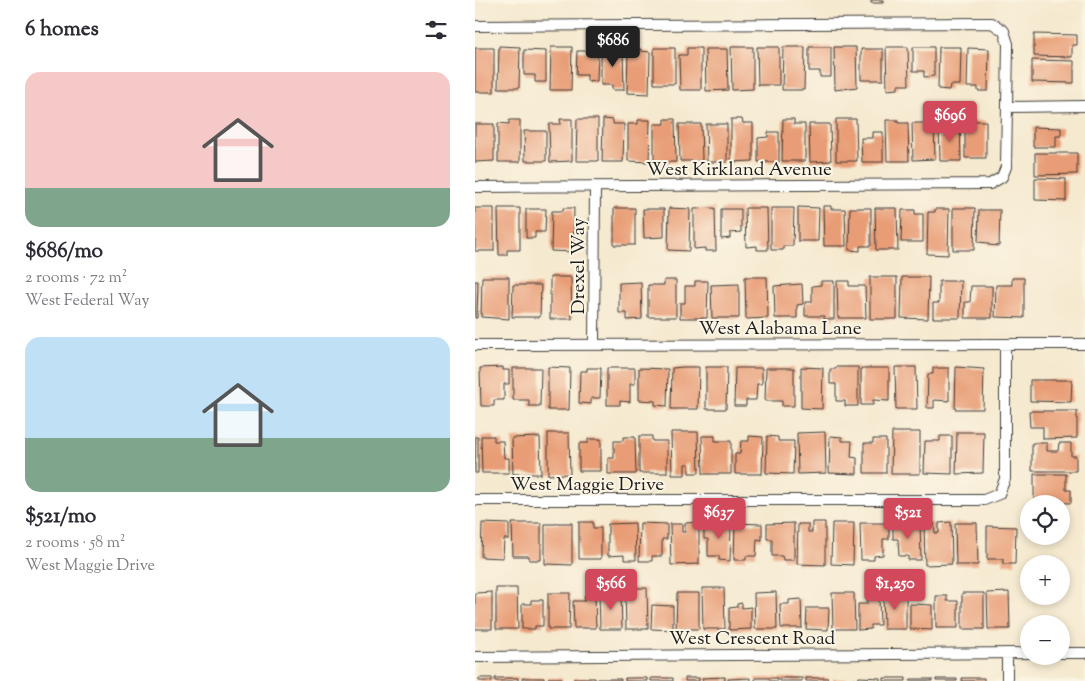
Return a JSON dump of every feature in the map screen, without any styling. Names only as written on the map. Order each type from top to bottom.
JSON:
[{"type":"street","points":[[475,26],[992,23],[1004,31],[1008,44],[1008,108],[1085,106]]},
{"type":"street","name":"West Kirkland Avenue","points":[[475,187],[990,184],[1002,177],[1006,167],[1008,108]]},
{"type":"street","name":"Drexel Way","points":[[594,345],[595,186]]},
{"type":"street","name":"West Maggie Drive","points":[[475,500],[984,500],[999,494],[1005,479],[1005,344]]},
{"type":"street","name":"West Alabama Lane","points":[[475,345],[1085,344]]},
{"type":"street","points":[[1007,653],[1007,681]]},
{"type":"street","name":"West Crescent Road","points":[[475,657],[1020,653]]},
{"type":"street","points":[[1070,653],[1085,653]]},
{"type":"building","points":[[871,0],[883,0],[883,3],[871,3]]},
{"type":"building","points":[[1034,34],[1077,35],[1077,45],[1072,45],[1072,57],[1034,56]]},
{"type":"building","points":[[499,46],[520,47],[519,88],[498,88]]},
{"type":"building","points":[[551,47],[572,47],[571,90],[550,90]]},
{"type":"building","points":[[601,47],[623,47],[624,90],[612,90],[612,85],[601,85]]},
{"type":"building","points":[[731,47],[753,47],[753,89],[732,90]]},
{"type":"building","points":[[757,47],[779,47],[779,85],[758,85]]},
{"type":"building","points":[[783,47],[805,47],[804,90],[782,90]]},
{"type":"building","points":[[809,47],[831,47],[831,77],[820,77],[820,71],[809,71]]},
{"type":"building","points":[[834,47],[856,47],[857,87],[835,90]]},
{"type":"building","points":[[886,47],[908,47],[909,85],[898,85],[898,89],[887,90]]},
{"type":"building","points":[[913,47],[934,47],[934,76],[924,77],[924,71],[913,71]]},
{"type":"building","points":[[939,47],[961,47],[960,85],[950,85],[949,90],[938,89]]},
{"type":"building","points":[[475,48],[494,48],[494,92],[475,92]]},
{"type":"building","points":[[654,48],[675,48],[675,84],[654,84]]},
{"type":"building","points":[[687,48],[701,48],[701,90],[680,90],[679,55],[687,55]]},
{"type":"building","points":[[968,48],[989,49],[988,91],[978,91],[978,87],[967,87]]},
{"type":"building","points":[[628,49],[641,49],[641,51],[650,52],[649,94],[627,93]]},
{"type":"building","points":[[705,49],[727,49],[728,90],[706,91]]},
{"type":"building","points":[[861,49],[883,49],[883,80],[861,80]]},
{"type":"building","points":[[524,50],[546,51],[546,82],[535,82],[535,75],[524,75]]},
{"type":"building","points":[[577,51],[598,51],[597,82],[587,81],[587,75],[576,75]]},
{"type":"building","points":[[1032,60],[1074,61],[1074,83],[1032,82]]},
{"type":"building","points":[[560,119],[572,119],[572,161],[550,162],[549,124],[561,124]]},
{"type":"building","points":[[577,119],[598,119],[598,161],[576,161]]},
{"type":"building","points":[[603,119],[613,120],[613,124],[624,124],[623,162],[602,162]]},
{"type":"building","points":[[665,119],[675,119],[676,162],[654,162],[654,124],[665,124]]},
{"type":"building","points":[[731,119],[742,119],[743,123],[753,123],[753,161],[731,162]]},
{"type":"building","points":[[783,119],[794,119],[794,124],[805,124],[805,161],[782,161]]},
{"type":"building","points":[[836,119],[856,119],[857,161],[836,161]]},
{"type":"building","points":[[509,120],[520,120],[520,162],[498,162],[498,123],[509,124]]},
{"type":"building","points":[[638,120],[650,120],[649,162],[628,161],[628,124],[638,124]]},
{"type":"building","points":[[886,120],[898,120],[898,123],[908,123],[909,161],[887,161]]},
{"type":"building","points":[[965,121],[986,121],[986,158],[965,158]]},
{"type":"building","points":[[912,123],[934,123],[935,159],[913,160]]},
{"type":"building","points":[[475,124],[494,124],[494,161],[475,162]]},
{"type":"building","points":[[679,124],[701,124],[702,161],[680,161]]},
{"type":"building","points":[[706,124],[727,124],[727,162],[707,162]]},
{"type":"building","points":[[809,124],[830,124],[831,161],[810,162]]},
{"type":"building","points":[[960,124],[961,161],[940,161],[939,125]]},
{"type":"building","points":[[1033,127],[1061,128],[1061,136],[1056,136],[1056,147],[1033,147]]},
{"type":"building","points":[[524,131],[546,131],[546,161],[525,161]]},
{"type":"building","points":[[768,132],[779,132],[779,162],[758,162],[758,138],[768,137]]},
{"type":"building","points":[[872,132],[883,132],[883,162],[862,162],[861,138],[872,138]]},
{"type":"building","points":[[1035,153],[1077,153],[1077,174],[1035,175]]},
{"type":"building","points":[[1035,178],[1066,179],[1066,201],[1035,200]]},
{"type":"building","points":[[823,206],[831,206],[831,209],[845,209],[846,246],[824,246]]},
{"type":"building","points":[[798,207],[819,208],[818,241],[798,241]]},
{"type":"building","points":[[475,208],[494,208],[494,251],[475,251]]},
{"type":"building","points":[[498,208],[520,208],[520,250],[507,250],[507,255],[499,255]]},
{"type":"building","points":[[563,208],[574,208],[573,252],[551,251],[552,211],[563,211]]},
{"type":"building","points":[[614,208],[635,208],[635,245],[614,245]]},
{"type":"building","points":[[669,208],[690,209],[689,251],[668,250]]},
{"type":"building","points":[[715,208],[716,251],[705,251],[705,248],[694,249],[694,209]]},
{"type":"building","points":[[745,208],[767,208],[768,250],[757,250],[757,246],[746,247]]},
{"type":"building","points":[[771,208],[794,208],[793,246],[783,246],[783,250],[771,250]]},
{"type":"building","points":[[850,208],[871,208],[871,246],[860,246],[860,251],[849,250]]},
{"type":"building","points":[[875,208],[897,208],[898,250],[876,250]]},
{"type":"building","points":[[953,208],[975,208],[974,250],[953,250]]},
{"type":"building","points":[[526,209],[546,209],[545,232],[535,232],[535,238],[526,238]]},
{"type":"building","points":[[643,209],[664,209],[664,237],[644,238]]},
{"type":"building","points":[[721,209],[741,209],[741,232],[730,233],[730,238],[721,239]]},
{"type":"building","points":[[935,209],[949,209],[948,255],[927,254],[928,212],[935,212]]},
{"type":"building","points":[[902,210],[915,210],[915,214],[923,214],[923,242],[901,242]]},
{"type":"building","points":[[979,210],[1000,210],[999,246],[978,242]]},
{"type":"building","points":[[482,277],[509,277],[509,319],[481,317]]},
{"type":"building","points":[[550,277],[571,277],[572,319],[550,319]]},
{"type":"building","points":[[745,277],[767,277],[768,318],[746,319]]},
{"type":"building","points":[[870,277],[897,277],[897,319],[870,319]]},
{"type":"building","points":[[902,277],[929,277],[928,319],[901,318]]},
{"type":"building","points":[[1012,278],[1024,278],[1024,318],[995,317],[996,285],[1012,285]]},
{"type":"building","points":[[664,280],[676,280],[676,317],[648,317],[648,285],[664,285]]},
{"type":"building","points":[[475,281],[478,281],[477,318],[475,318]]},
{"type":"building","points":[[695,281],[708,281],[707,318],[680,318],[680,303],[685,303],[685,286],[695,286]]},
{"type":"building","points":[[821,281],[834,281],[834,319],[824,319],[824,316],[805,316],[805,302],[812,302],[812,286],[821,285]]},
{"type":"building","points":[[837,281],[849,281],[849,286],[865,286],[866,318],[838,318]]},
{"type":"building","points":[[939,281],[961,281],[960,318],[933,318],[933,303],[939,303]]},
{"type":"building","points":[[641,282],[642,319],[627,320],[627,313],[619,313],[619,283]]},
{"type":"building","points":[[739,284],[739,318],[712,318],[711,285]]},
{"type":"building","points":[[802,284],[803,304],[797,305],[797,318],[775,318],[774,286]]},
{"type":"building","points":[[513,285],[541,285],[540,317],[512,317]]},
{"type":"building","points":[[971,286],[992,286],[992,318],[965,318],[965,302],[970,302]]},
{"type":"building","points":[[503,367],[503,370],[509,370],[509,384],[504,384],[504,400],[494,400],[494,406],[481,406],[480,368]]},
{"type":"building","points":[[548,367],[570,368],[569,410],[548,410]]},
{"type":"building","points":[[699,367],[698,409],[671,409],[672,368]]},
{"type":"building","points":[[706,367],[727,367],[726,409],[706,409]]},
{"type":"building","points":[[801,367],[823,368],[822,409],[801,408]]},
{"type":"building","points":[[836,367],[858,367],[858,406],[845,406],[845,401],[836,401],[836,384],[830,384],[830,369],[836,369]]},
{"type":"building","points":[[895,367],[916,367],[917,409],[896,409]]},
{"type":"building","points":[[956,367],[984,369],[983,409],[955,409]]},
{"type":"building","points":[[513,368],[541,368],[540,406],[529,406],[529,400],[513,400]]},
{"type":"building","points":[[587,368],[601,368],[600,398],[591,398],[591,404],[579,403],[580,371],[587,371]]},
{"type":"building","points":[[607,368],[635,368],[635,384],[630,384],[630,402],[620,401],[620,405],[607,405]]},
{"type":"building","points":[[639,368],[668,369],[667,406],[655,405],[655,401],[639,400]]},
{"type":"building","points":[[735,368],[762,368],[762,384],[757,384],[756,400],[746,400],[746,406],[734,406]]},
{"type":"building","points":[[766,368],[794,368],[794,406],[782,406],[782,401],[765,401]]},
{"type":"building","points":[[861,368],[889,368],[889,401],[873,400],[873,405],[861,405]]},
{"type":"building","points":[[933,368],[949,368],[949,401],[934,400],[934,408],[927,408],[928,374],[933,374]]},
{"type":"building","points":[[1030,380],[1072,380],[1071,402],[1030,401]]},
{"type":"building","points":[[1029,411],[1077,411],[1077,438],[1043,439],[1043,427],[1030,427]]},
{"type":"building","points":[[671,432],[698,432],[699,473],[689,473],[689,464],[685,464],[685,475],[672,475]]},
{"type":"building","points":[[825,432],[826,473],[798,474],[797,433]]},
{"type":"building","points":[[892,432],[920,432],[920,474],[891,474]]},
{"type":"building","points":[[957,432],[984,432],[983,473],[956,474]]},
{"type":"building","points":[[548,433],[569,433],[570,474],[548,475]]},
{"type":"building","points":[[481,436],[494,436],[494,441],[503,441],[504,458],[509,458],[509,473],[482,473]]},
{"type":"building","points":[[639,436],[652,436],[652,441],[667,441],[667,473],[639,473]]},
{"type":"building","points":[[702,436],[715,436],[715,441],[731,441],[731,474],[703,474]]},
{"type":"building","points":[[749,436],[763,437],[762,474],[735,474],[735,454],[740,454],[741,441],[749,441]]},
{"type":"building","points":[[767,436],[778,437],[778,441],[794,441],[793,474],[766,473]]},
{"type":"building","points":[[830,436],[842,437],[842,441],[852,441],[851,457],[857,458],[857,474],[829,473]]},
{"type":"building","points":[[940,436],[952,436],[952,474],[924,473],[925,441],[940,441]]},
{"type":"building","points":[[475,437],[478,437],[478,473],[475,473]]},
{"type":"building","points":[[540,437],[541,474],[513,474],[512,438]]},
{"type":"building","points":[[623,437],[635,437],[636,474],[608,474],[608,458],[614,458],[614,441],[623,441]]},
{"type":"building","points":[[588,439],[601,439],[601,471],[579,471],[579,443],[588,443]]},
{"type":"building","points":[[873,439],[886,439],[886,473],[864,473],[864,443],[873,443]]},
{"type":"building","points":[[1032,443],[1047,443],[1047,451],[1058,451],[1059,443],[1071,443],[1071,456],[1076,456],[1076,471],[1032,471]]},
{"type":"building","points":[[1034,474],[1066,474],[1066,490],[1071,490],[1071,503],[1070,495],[1034,495]]},
{"type":"building","points":[[579,522],[593,522],[593,528],[601,528],[601,559],[579,559]]},
{"type":"building","points":[[699,522],[699,564],[671,565],[670,524],[682,524],[682,532],[685,532],[685,523]]},
{"type":"building","points":[[812,522],[825,522],[825,565],[797,564],[798,524],[808,524],[808,532],[812,532]]},
{"type":"building","points":[[951,522],[952,564],[925,565],[924,523],[934,523],[935,533],[939,533],[939,523]]},
{"type":"building","points":[[482,523],[509,524],[509,539],[504,539],[503,558],[481,557]]},
{"type":"building","points":[[512,523],[541,523],[541,560],[529,560],[529,556],[513,556]]},
{"type":"building","points":[[572,523],[572,565],[545,564],[545,524]]},
{"type":"building","points":[[635,523],[636,560],[624,560],[624,555],[608,556],[608,524]]},
{"type":"building","points":[[640,523],[667,524],[667,539],[662,539],[662,556],[652,556],[652,561],[639,561]]},
{"type":"building","points":[[710,523],[731,524],[730,561],[719,560],[719,556],[708,556],[708,539],[704,539],[704,526],[710,526]]},
{"type":"building","points":[[735,523],[762,524],[762,540],[757,539],[756,556],[746,556],[746,560],[734,560]]},
{"type":"building","points":[[794,523],[794,560],[783,560],[782,556],[772,556],[772,539],[767,539],[767,524]]},
{"type":"building","points":[[832,523],[854,523],[853,565],[831,564]]},
{"type":"building","points":[[860,523],[889,523],[889,539],[883,539],[883,555],[874,556],[874,560],[861,560]]},
{"type":"building","points":[[893,523],[920,523],[921,560],[908,560],[908,556],[899,556],[898,539],[893,539]]},
{"type":"building","points":[[955,523],[977,523],[978,565],[956,565]]},
{"type":"building","points":[[987,526],[1016,527],[1015,564],[1003,564],[1003,559],[987,559]]},
{"type":"building","points":[[496,588],[517,588],[518,629],[496,629]]},
{"type":"building","points":[[625,588],[647,588],[648,629],[626,629]]},
{"type":"building","points":[[702,588],[724,588],[725,629],[703,629]]},
{"type":"building","points":[[492,592],[492,629],[475,629],[475,593]]},
{"type":"building","points":[[776,592],[777,629],[755,629],[754,593]]},
{"type":"building","points":[[906,592],[906,629],[884,629],[883,593]]},
{"type":"building","points":[[1009,592],[1010,629],[988,629],[987,593]]},
{"type":"building","points":[[548,593],[570,593],[569,629],[548,629]]},
{"type":"building","points":[[599,593],[621,593],[622,629],[600,629]]},
{"type":"building","points":[[677,593],[699,593],[699,629],[676,629]]},
{"type":"building","points":[[832,593],[854,593],[855,629],[833,629]]},
{"type":"building","points":[[962,593],[984,593],[984,629],[962,629]]},
{"type":"building","points":[[584,596],[595,596],[596,628],[574,628],[573,601],[585,601]]},
{"type":"building","points":[[936,596],[947,596],[947,601],[958,601],[958,628],[936,628]]},
{"type":"building","points":[[801,599],[802,628],[781,628],[780,604],[789,604],[789,600]]},
{"type":"building","points":[[879,599],[880,625],[871,625],[871,629],[858,630],[858,604],[867,604],[867,600]]},
{"type":"building","points":[[531,600],[543,600],[543,626],[535,626],[535,629],[522,629],[522,604],[531,604]]},
{"type":"building","points":[[742,603],[742,608],[751,607],[751,629],[729,630],[729,608],[737,607],[737,604]]},
{"type":"building","points":[[910,604],[932,605],[932,630],[910,629]]},
{"type":"building","points":[[652,605],[673,606],[673,630],[651,629]]},
{"type":"building","points":[[807,608],[829,608],[828,630],[806,629]]},
{"type":"building","points":[[725,677],[725,681],[703,681],[702,678]]},
{"type":"building","points":[[859,677],[880,678],[880,681],[858,681]]},
{"type":"building","points":[[479,678],[492,678],[492,681],[479,681]]},
{"type":"building","points":[[495,678],[518,678],[518,681],[495,681]]},
{"type":"building","points":[[522,678],[544,678],[544,681],[522,681]]},
{"type":"building","points":[[548,678],[562,678],[562,681],[548,681]]},
{"type":"building","points":[[574,678],[595,678],[595,681],[574,681]]},
{"type":"building","points":[[625,678],[647,678],[647,681],[625,681]]},
{"type":"building","points":[[651,678],[673,678],[673,681],[651,681]]},
{"type":"building","points":[[685,678],[699,678],[699,681],[685,681]]},
{"type":"building","points":[[750,678],[750,681],[728,681],[728,679]]},
{"type":"building","points":[[755,678],[777,678],[777,681],[755,681]]},
{"type":"building","points":[[779,678],[802,678],[802,681],[779,681]]},
{"type":"building","points":[[806,678],[828,678],[828,681],[806,681]]},
{"type":"building","points":[[884,678],[906,678],[906,681],[884,681]]},
{"type":"building","points":[[962,678],[984,678],[984,681],[962,681]]},
{"type":"building","points":[[597,679],[621,679],[621,681],[597,681]]},
{"type":"building","points":[[833,679],[854,679],[854,681],[833,681]]},
{"type":"building","points":[[911,679],[932,679],[932,681],[910,681]]},
{"type":"building","points":[[936,679],[957,679],[957,681],[936,681]]}]
